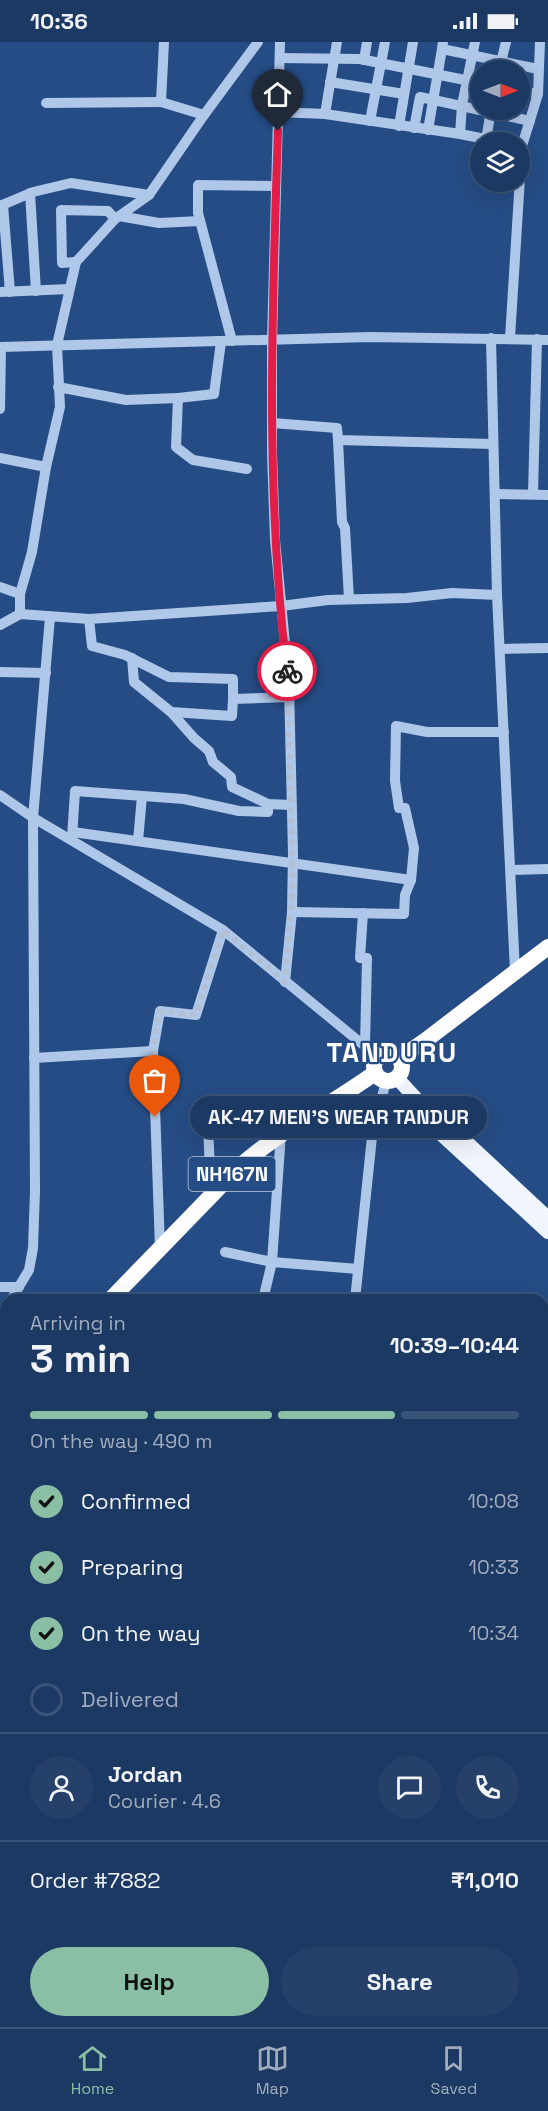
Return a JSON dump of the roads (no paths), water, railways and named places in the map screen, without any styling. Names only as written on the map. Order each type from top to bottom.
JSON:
[{"type":"highway","points":[[380,1067],[387,1052],[400,1058],[548,947]]},
{"type":"highway","name":"NH167N","points":[[116,1294],[255,1153],[380,1067]]},
{"type":"main road","points":[[380,1067],[432,1116],[448,1125],[548,1218]]},
{"type":"main road","points":[[432,1116],[441,1134],[548,1232]]},
{"type":"street","points":[[162,102],[164,42]]},
{"type":"street","points":[[20,614],[20,594],[32,552],[46,466],[60,407],[57,345],[76,262],[117,218],[149,195],[258,42]]},
{"type":"street","points":[[280,42],[272,423],[275,540],[289,697],[293,863],[292,912],[285,982]]},
{"type":"street","points":[[324,114],[337,42]]},
{"type":"street","points":[[364,60],[367,42]]},
{"type":"street","points":[[370,121],[386,42]]},
{"type":"street","points":[[399,126],[413,42]]},
{"type":"street","points":[[460,134],[462,105],[475,42]]},
{"type":"street","points":[[502,60],[506,42]]},
{"type":"street","points":[[526,132],[538,94],[540,42]]},
{"type":"street","points":[[428,130],[442,45],[485,60]]},
{"type":"street","points":[[280,58],[364,60],[468,80]]},
{"type":"street","points":[[530,68],[538,69]]},
{"type":"street","points":[[330,82],[404,94]]},
{"type":"street","points":[[530,93],[538,94]]},
{"type":"street","points":[[414,128],[420,97],[470,107]]},
{"type":"street","points":[[46,103],[162,102],[204,115]]},
{"type":"street","points":[[278,112],[324,114],[470,136]]},
{"type":"street","points":[[526,120],[530,121]]},
{"type":"street","points":[[69,289],[5,292],[1,205],[30,193],[71,183],[149,195]]},
{"type":"street","points":[[232,341],[198,213],[198,185],[276,186]]},
{"type":"street","points":[[510,338],[518,192]]},
{"type":"street","points":[[30,193],[36,291]]},
{"type":"street","points":[[76,262],[62,263],[61,210],[108,211],[117,218],[159,223],[200,221]]},
{"type":"street","points":[[0,409],[0,347],[370,337],[542,339],[533,494]]},
{"type":"street","points":[[491,338],[497,595],[515,972]]},
{"type":"street","points":[[58,387],[126,400],[214,394],[220,342]]},
{"type":"street","points":[[178,398],[176,447],[193,460],[247,469]]},
{"type":"street","points":[[272,423],[337,428],[349,599]]},
{"type":"street","points":[[338,440],[493,444]]},
{"type":"street","points":[[0,458],[46,466]]},
{"type":"street","points":[[495,494],[548,495]]},
{"type":"street","points":[[0,587],[20,594]]},
{"type":"street","points":[[0,625],[20,614],[90,619],[280,606],[328,600],[407,598],[452,593],[497,595]]},
{"type":"street","points":[[15,1294],[29,1270],[33,1248],[33,818],[50,617]]},
{"type":"street","points":[[90,619],[92,646],[132,658],[169,677],[233,679],[232,716],[171,712]]},
{"type":"street","points":[[500,649],[548,648]]},
{"type":"street","points":[[132,658],[134,681],[171,712],[209,751],[213,762],[231,777],[232,787],[268,804],[291,805]]},
{"type":"street","points":[[0,672],[46,673]]},
{"type":"street","points":[[233,699],[289,697]]},
{"type":"street","points":[[292,912],[404,914],[405,895],[411,880],[414,848],[405,808],[399,808],[395,781],[396,726],[427,732],[504,732]]},
{"type":"street","points":[[72,836],[75,791],[184,799],[239,811],[268,812],[268,804]]},
{"type":"street","points":[[0,795],[33,818],[72,836],[223,930],[380,1067]]},
{"type":"street","points":[[138,841],[142,796]]},
{"type":"street","points":[[72,836],[138,841],[411,880]]},
{"type":"street","points":[[511,870],[548,869]]},
{"type":"street","points":[[356,1294],[380,1067],[367,958],[360,958],[363,913]]},
{"type":"street","points":[[160,1248],[153,1051],[159,1011],[196,1015],[223,930]]},
{"type":"street","points":[[34,1058],[153,1051]]},
{"type":"street","points":[[211,1196],[207,1100],[252,1100]]},
{"type":"street","points":[[264,1294],[272,1262],[281,1133]]},
{"type":"street","points":[[225,1252],[272,1262],[358,1269]]},
{"type":"street","points":[[0,1287],[19,1287]]},
{"type":"place","name":"AK-47 MEN'S WEAR TANDUR","points":[[155,1117]]},
{"type":"district","name":"TANDURU","points":[[392,1053]]}]
